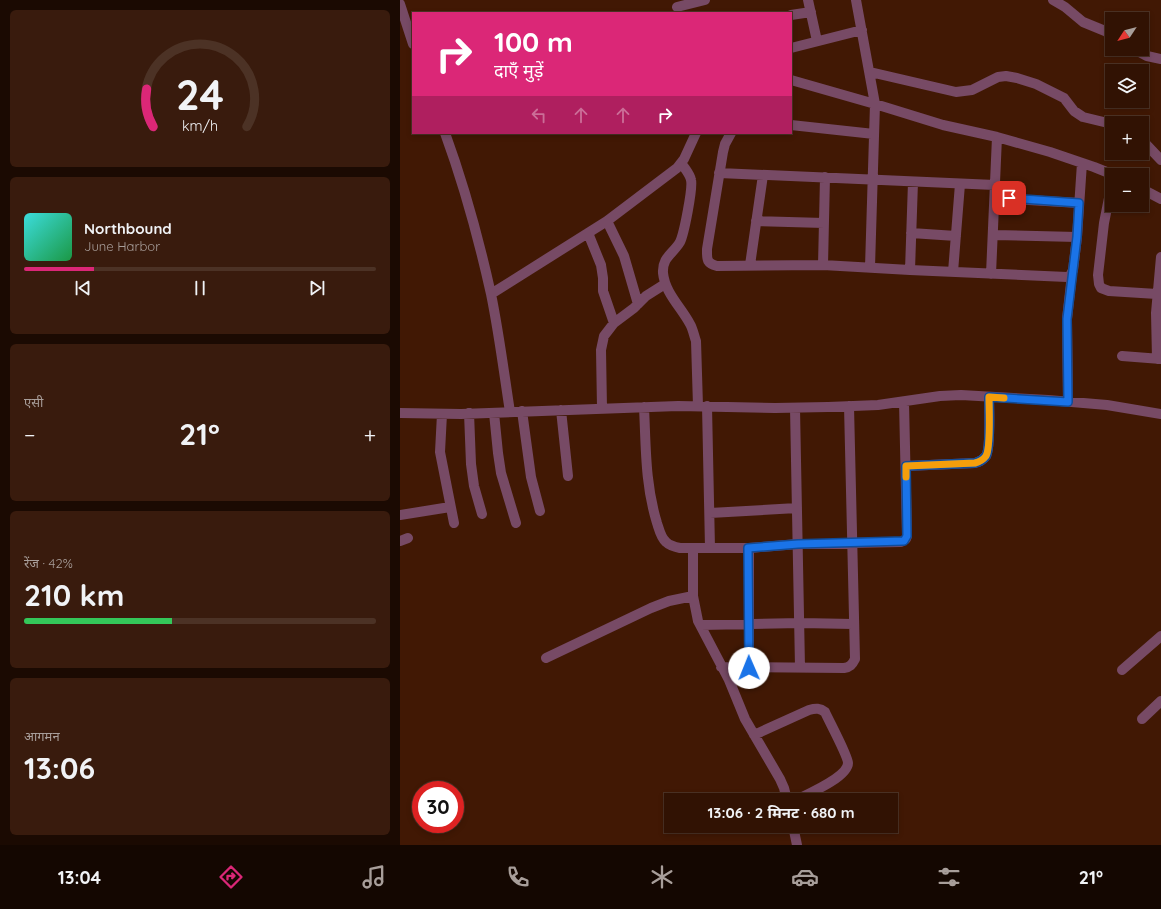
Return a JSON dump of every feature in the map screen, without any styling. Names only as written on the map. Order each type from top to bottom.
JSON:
[{"type":"street","points":[[677,7],[705,0]]},
{"type":"street","points":[[808,0],[817,41]]},
{"type":"street","points":[[856,0],[875,104],[870,267]]},
{"type":"street","points":[[1059,1],[1083,22],[1105,31]]},
{"type":"street","points":[[400,4],[412,41]]},
{"type":"street","points":[[792,15],[810,12]]},
{"type":"street","points":[[792,48],[862,30]]},
{"type":"street","points":[[1147,56],[1161,59]]},
{"type":"street","points":[[870,72],[956,92],[972,90],[998,77],[1006,76],[1017,78],[1036,84],[1064,98],[1074,111],[1083,117],[1105,122]]},
{"type":"street","points":[[792,80],[943,125],[997,137],[1050,152],[1105,172]]},
{"type":"street","points":[[792,125],[874,134]]},
{"type":"street","points":[[445,134],[473,222],[491,294],[510,412]]},
{"type":"street","points":[[491,294],[606,222],[682,164],[696,134]]},
{"type":"street","points":[[730,134],[725,144],[719,173],[707,249],[707,258],[711,264],[717,266],[823,265],[1067,277],[1072,274]]},
{"type":"street","points":[[991,274],[997,137]]},
{"type":"street","points":[[1149,147],[1161,160]]},
{"type":"street","points":[[1068,402],[1067,319],[1077,237],[1082,163]]},
{"type":"street","points":[[682,164],[691,179],[691,186],[680,241],[666,258],[663,273],[665,284],[674,301],[691,324],[695,337],[710,513],[710,548]]},
{"type":"street","points":[[719,173],[995,185]]},
{"type":"street","points":[[750,265],[763,175]]},
{"type":"street","points":[[823,265],[825,177]]},
{"type":"street","points":[[910,270],[913,182]]},
{"type":"street","points":[[953,272],[960,184]]},
{"type":"street","points":[[1149,193],[1161,199]]},
{"type":"street","points":[[995,198],[1079,203]]},
{"type":"street","points":[[1106,212],[1098,275],[1101,288],[1109,291],[1157,294]]},
{"type":"street","points":[[756,221],[824,223]]},
{"type":"street","points":[[606,222],[624,256],[638,304]]},
{"type":"street","points":[[588,233],[601,265],[603,291],[614,323]]},
{"type":"street","points":[[911,233],[956,236]]},
{"type":"street","points":[[993,235],[1077,237]]},
{"type":"street","points":[[1122,356],[1159,359],[1156,313],[1161,257]]},
{"type":"street","points":[[602,408],[601,350],[604,336],[614,323],[651,292],[665,284]]},
{"type":"street","points":[[400,413],[442,414],[702,406],[796,408],[878,405],[940,396],[961,395],[1108,405],[1161,414]]},
{"type":"street","points":[[906,466],[975,463],[983,460],[986,456],[988,447],[989,397]]},
{"type":"street","points":[[644,407],[647,480],[651,500],[665,542],[671,546],[693,549],[748,548],[798,544],[901,542],[906,539],[904,402]]},
{"type":"street","points":[[721,666],[749,668],[844,668],[853,664],[855,659],[849,406]]},
{"type":"street","points":[[796,408],[800,667]]},
{"type":"street","points":[[561,410],[568,476]]},
{"type":"street","points":[[494,412],[500,466],[516,523]]},
{"type":"street","points":[[522,412],[531,477],[540,511]]},
{"type":"street","points":[[469,413],[471,464],[474,486],[482,514]]},
{"type":"street","points":[[442,414],[440,452],[454,523]]},
{"type":"street","points":[[400,515],[450,507]]},
{"type":"street","points":[[710,513],[797,508]]},
{"type":"street","points":[[748,548],[749,668]]},
{"type":"street","points":[[693,549],[693,596],[695,610],[729,680],[745,719],[780,779],[785,793]]},
{"type":"street","points":[[546,658],[651,608],[669,601],[693,596]]},
{"type":"street","points":[[701,625],[800,623],[853,624]]},
{"type":"street","points":[[1122,670],[1161,636]]},
{"type":"street","points":[[1142,719],[1161,701]]},
{"type":"street","points":[[754,735],[809,710],[818,708],[825,712],[848,763],[846,768],[837,778],[809,793]]},
{"type":"street","points":[[794,833],[797,845]]},
{"type":"slow traffic","points":[[906,477],[906,466],[975,463],[983,460],[988,452],[989,397],[1004,398]]},
{"type":"route","points":[[749,668],[748,548],[798,544],[904,541],[907,536],[906,466],[975,463],[983,460],[988,452],[989,397],[1068,402],[1067,319],[1077,237],[1079,203],[1009,198]]}]
